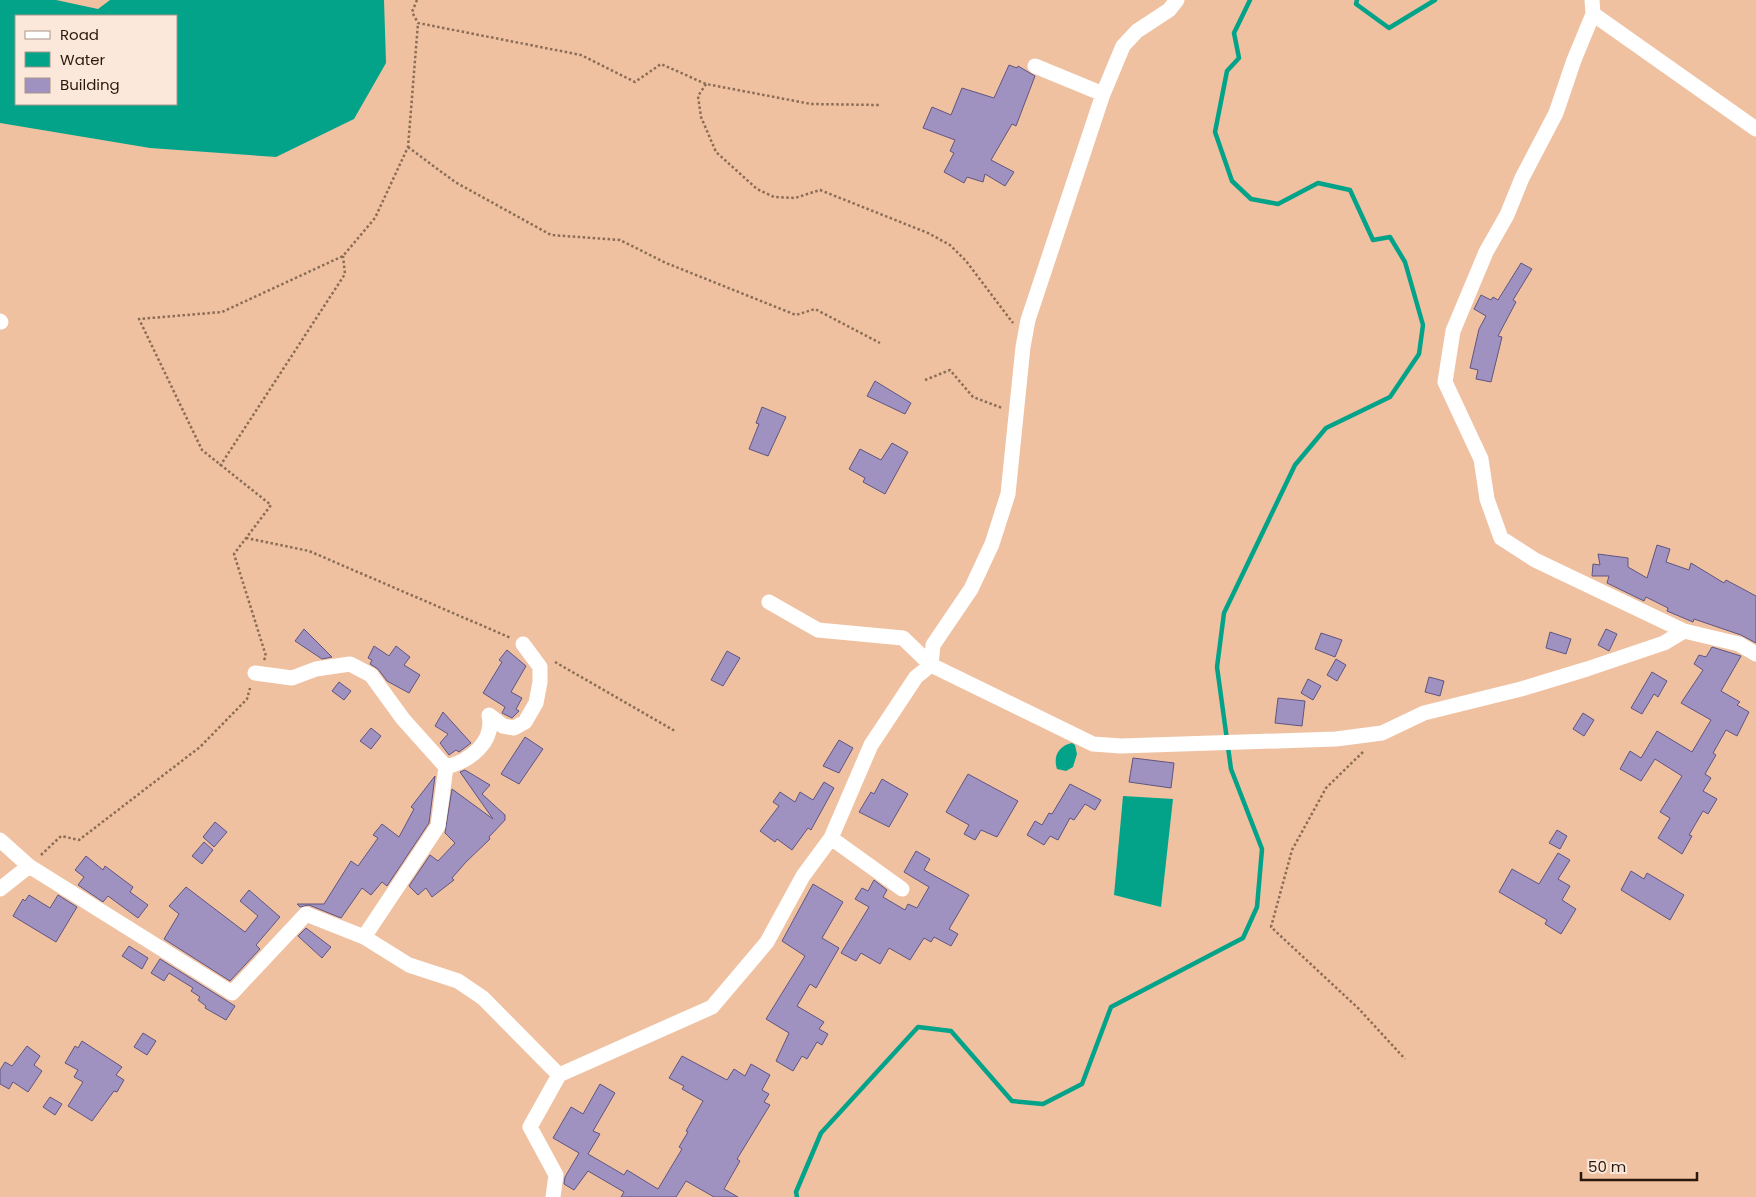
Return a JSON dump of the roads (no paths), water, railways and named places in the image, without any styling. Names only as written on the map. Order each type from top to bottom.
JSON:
[{"type":"street","points":[[553,1197],[556,1175],[530,1127],[559,1075],[712,1008],[767,942],[803,876],[832,838],[871,745],[916,677],[931,665],[933,645],[971,590],[992,544],[1008,494],[1014,452],[1024,338],[1028,320],[1103,94],[1123,46],[1137,30],[1169,10],[1177,0]]},
{"type":"street","points":[[1756,129],[1593,7],[1556,113],[1522,178],[1507,215],[1486,252],[1453,331],[1445,382],[1481,459],[1488,499],[1501,538],[1535,560],[1684,631],[1730,641],[1756,654]]},
{"type":"street","points":[[1035,66],[1103,94]]},
{"type":"street","points":[[769,602],[818,630],[903,638],[931,665],[1093,744],[1121,746],[1326,739],[1382,733],[1424,713],[1521,689],[1612,661],[1664,643],[1684,631]]},
{"type":"street","points":[[446,767],[461,763],[480,749],[490,731],[489,715],[503,726],[508,727],[514,728],[525,722],[536,703],[540,682],[540,667],[523,644]]},
{"type":"street","points":[[255,674],[292,678],[316,669],[350,664],[371,675],[403,720],[446,767]]},
{"type":"street","points":[[364,938],[438,826],[446,767]]},
{"type":"street","points":[[832,838],[902,890]]},
{"type":"street","points":[[0,840],[29,866],[232,993],[306,914],[364,938],[409,965],[458,981],[483,998],[559,1075]]},
{"type":"street","points":[[0,889],[29,866]]},
{"type":"water","points":[[0,0],[56,0],[98,9],[110,0],[384,0],[386,63],[354,119],[276,157],[150,148],[0,123]]},
{"type":"water","points":[[1072,743],[1075,745],[1077,754],[1073,767],[1066,771],[1057,769],[1056,756],[1060,749]]},
{"type":"water","points":[[1123,796],[1173,799],[1161,907],[1114,895]]},
{"type":"waterway","points":[[797,1197],[796,1192],[821,1133],[918,1027],[951,1031],[1012,1101],[1043,1104],[1082,1084],[1111,1007],[1243,938],[1257,907],[1262,849],[1231,769],[1217,667],[1224,613],[1295,465],[1326,428],[1390,397],[1419,354],[1423,325],[1405,262],[1390,237],[1373,240],[1350,190],[1318,183],[1278,204],[1251,199],[1232,181],[1215,132],[1227,71],[1239,58],[1234,33],[1250,0]]},
{"type":"waterway","points":[[1357,0],[1356,4],[1389,28],[1435,0]]}]
